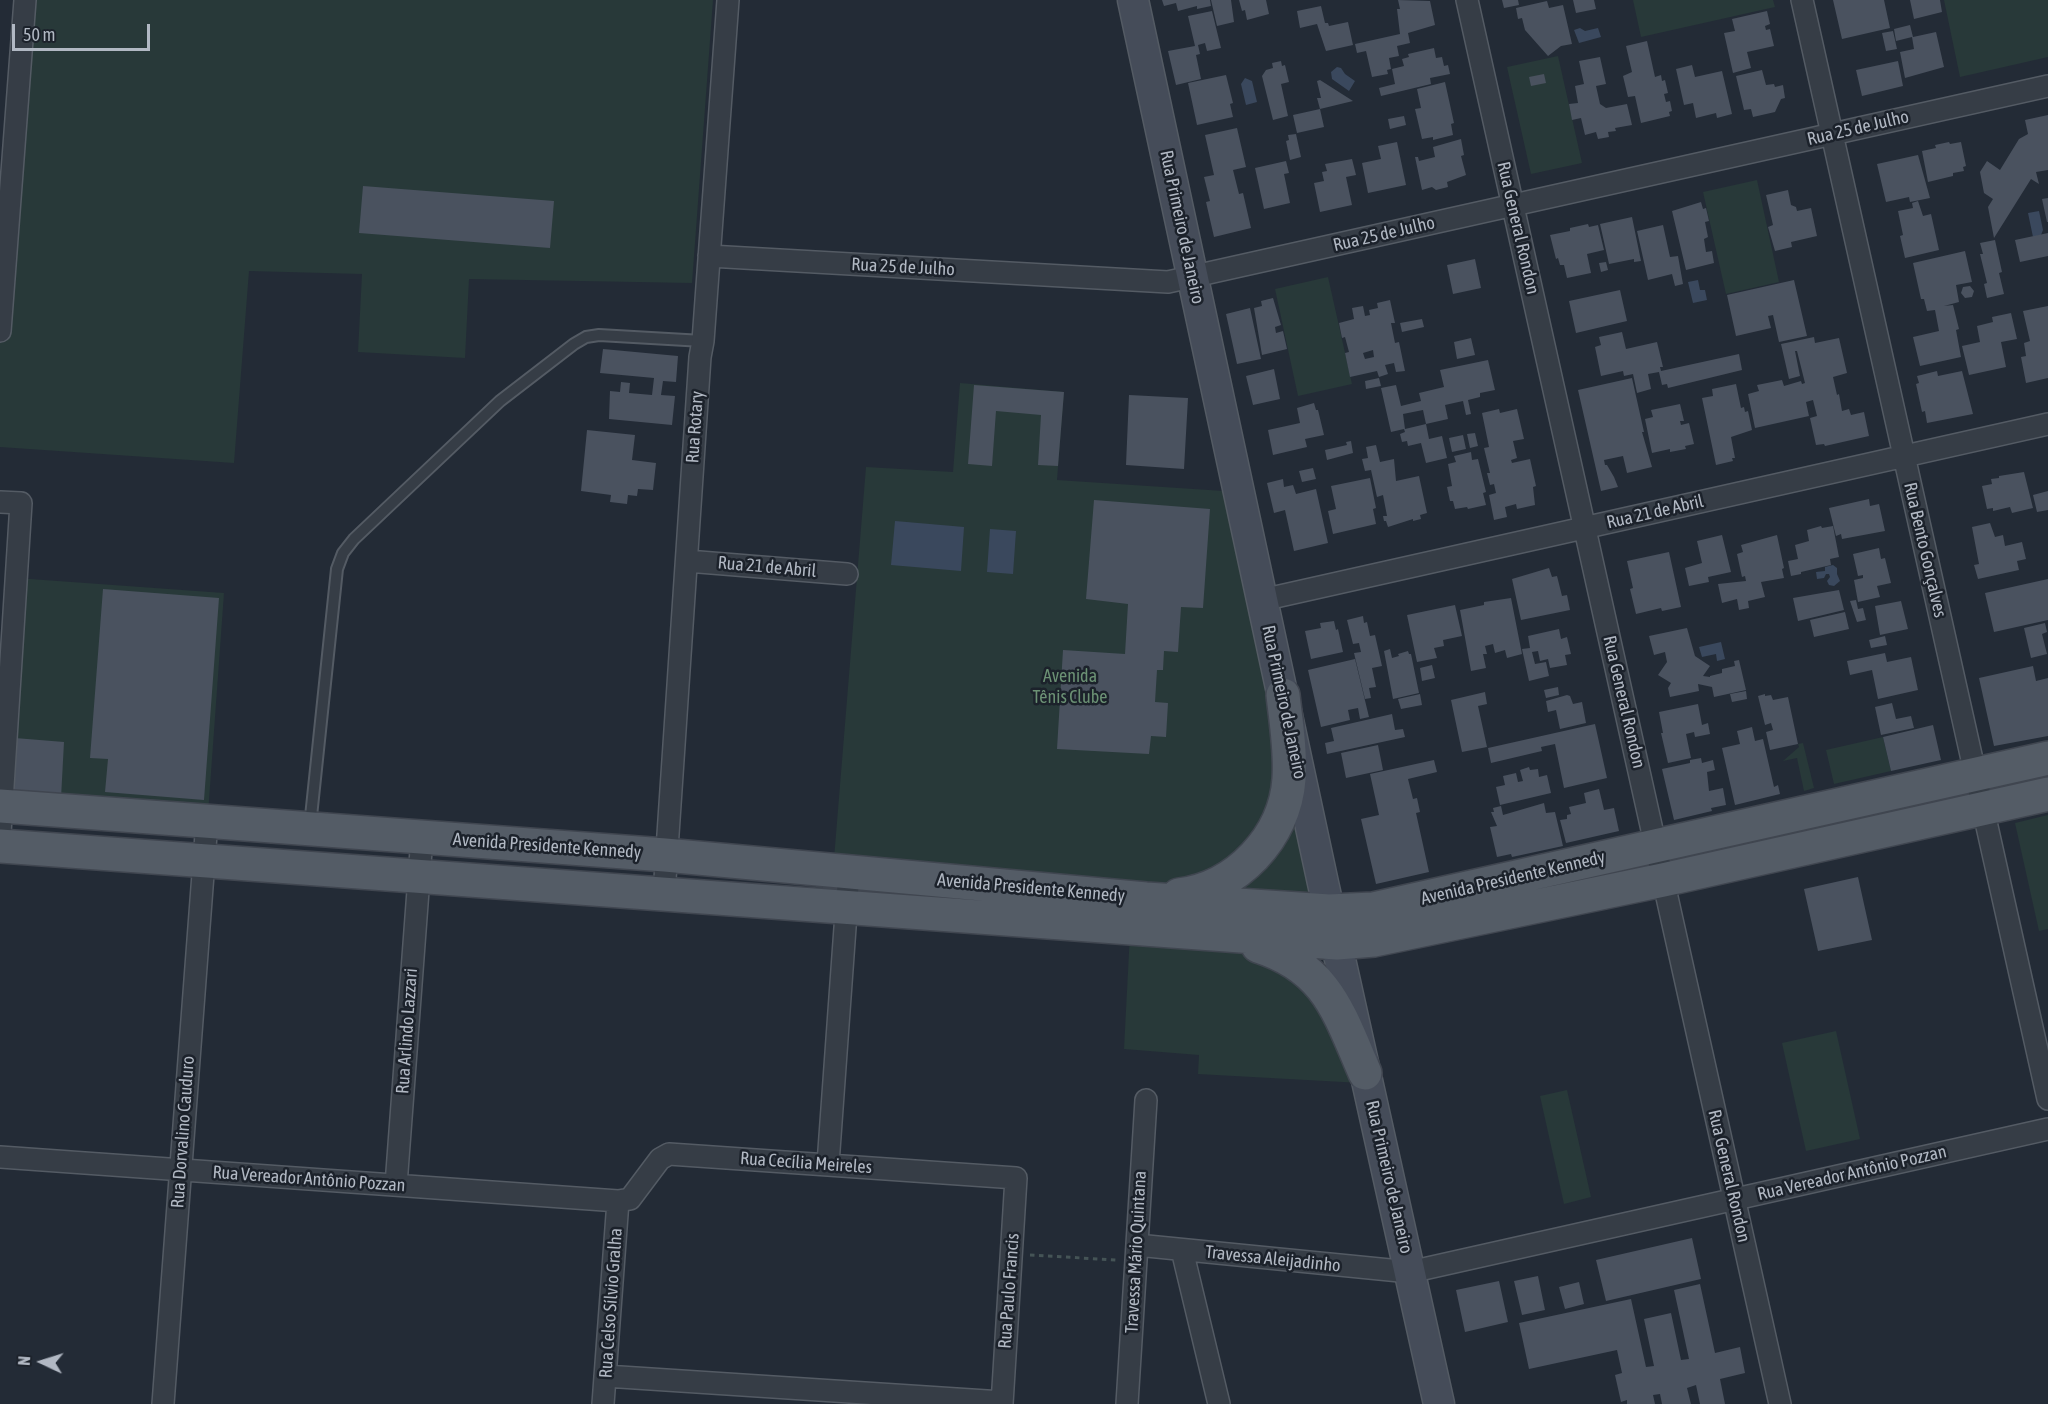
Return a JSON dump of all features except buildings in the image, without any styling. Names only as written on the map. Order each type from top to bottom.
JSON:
[{"type":"main road","points":[[1146,898],[1187,894],[1219,883],[1249,863],[1270,836],[1281,812],[1289,780],[1283,695]]},
{"type":"main road","name":"Avenida Presidente Kennedy","points":[[0,806],[665,855],[1146,898],[1329,911],[1372,909],[2048,758]]},
{"type":"main road","name":"Avenida Presidente Kennedy","points":[[0,846],[1336,943],[1374,940],[1663,880],[2048,794]]},
{"type":"main road","points":[[1164,930],[1259,946],[1297,963],[1324,988],[1365,1073]]},
{"type":"street","points":[[0,331],[5,200],[25,0]]},
{"type":"street","name":"Rua Rotary","points":[[664,894],[700,357],[728,0]]},
{"type":"street","name":"Rua Primeiro de Janeiro","points":[[1133,0],[1329,911],[1439,1404]]},
{"type":"street","name":"Rua General Rondon","points":[[1467,0],[1780,1404]]},
{"type":"street","name":"Rua Bento Gonçalves","points":[[1802,0],[2048,1099]]},
{"type":"street","name":"Rua 25 de Julho","points":[[709,256],[1168,282],[2048,86]]},
{"type":"street","name":"Rua 21 de Abril","points":[[1262,600],[2048,424]]},
{"type":"street","points":[[0,833],[10,502]]},
{"type":"street","name":"Rua 21 de Abril","points":[[687,561],[847,574]]},
{"type":"street","name":"Rua Dorvalino Cauduro","points":[[163,1404],[207,821]]},
{"type":"street","name":"Rua Arlindo Lazzari","points":[[396,1185],[422,837]]},
{"type":"street","points":[[828,1164],[849,872]]},
{"type":"street","name":"Travessa Mário Quintana","points":[[1127,1404],[1146,1100]]},
{"type":"street","name":"Rua Vereador Antônio Pozzan","points":[[1410,1272],[2048,1129]]},
{"type":"street","name":"Rua Cecília Meireles","points":[[618,1201],[630,1199],[660,1159],[669,1154],[1016,1178]]},
{"type":"street","name":"Rua Vereador Antônio Pozzan","points":[[0,1157],[618,1201]]},
{"type":"street","name":"Rua Paulo Francis","points":[[1002,1403],[1016,1178]]},
{"type":"street","name":"Rua Celso Sílvio Gralha","points":[[603,1404],[618,1201]]},
{"type":"street","points":[[1182,1250],[1219,1404]]},
{"type":"street","name":"Travessa Aleijadinho","points":[[1136,1253],[1182,1250],[1410,1272]]},
{"type":"street","points":[[605,1376],[1002,1403]]},
{"type":"lane","points":[[309,829],[337,569],[343,553],[354,539],[500,401],[586,337],[599,335],[703,341]]},
{"type":"path","points":[[1011,1254],[1136,1253]]},
{"type":"green space","points":[[25,0],[713,0],[692,283],[469,279],[465,358],[358,352],[362,274],[249,271],[234,463],[0,447],[0,331]]},
{"type":"green space","points":[[1633,0],[1773,0],[1775,7],[1641,37]]},
{"type":"green space","points":[[1944,0],[2048,0],[2048,57],[1960,77]]},
{"type":"green space","points":[[1558,56],[1582,163],[1531,174],[1507,67]]},
{"type":"green space","points":[[1757,180],[1779,282],[1726,294],[1703,192]]},
{"type":"green space","points":[[1328,277],[1352,384],[1298,396],[1275,289]]},
{"type":"green space","name":"Avenida Tênis Clube","points":[[960,383],[1064,392],[1057,480],[1239,492],[1283,695],[1282,812],[1187,894],[833,871],[866,467],[953,472]]},
{"type":"green space","points":[[16,578],[224,593],[208,814],[1,798]]},
{"type":"green space","points":[[1883,737],[1891,771],[1834,784],[1826,750]]},
{"type":"green space","points":[[1803,743],[1814,788],[1804,791],[1797,758],[1783,761],[1799,747],[1798,744]]},
{"type":"green space","points":[[1297,784],[1323,903],[1202,896]]},
{"type":"green space","points":[[2048,815],[2048,929],[2039,931],[2015,823]]},
{"type":"green space","points":[[1130,933],[1257,951],[1304,977],[1361,1083],[1198,1074],[1199,1055],[1124,1049]]},
{"type":"green space","points":[[1836,1031],[1860,1139],[1806,1151],[1782,1043]]},
{"type":"green space","points":[[1567,1090],[1591,1197],[1564,1204],[1540,1096]]},
{"type":"water","points":[[1580,28],[1585,31],[1598,28],[1601,37],[1579,43],[1574,30]]},
{"type":"water","points":[[1337,67],[1355,81],[1349,91],[1332,79],[1331,72]]},
{"type":"water","points":[[1245,78],[1252,81],[1257,102],[1246,105],[1241,84]]},
{"type":"water","points":[[2039,211],[2043,230],[2041,235],[2033,237],[2028,213]]},
{"type":"water","points":[[1698,280],[1700,290],[1705,290],[1707,300],[1693,303],[1688,282]]},
{"type":"water","points":[[895,521],[964,527],[961,571],[891,565]]},
{"type":"water","points":[[990,529],[1016,531],[1013,574],[987,572]]},
{"type":"water","points":[[1833,565],[1837,568],[1840,581],[1834,586],[1829,585],[1827,581],[1829,574],[1817,579],[1816,572],[1825,571],[1825,567]]},
{"type":"water","points":[[1721,642],[1725,659],[1717,661],[1716,654],[1702,657],[1699,647]]}]
